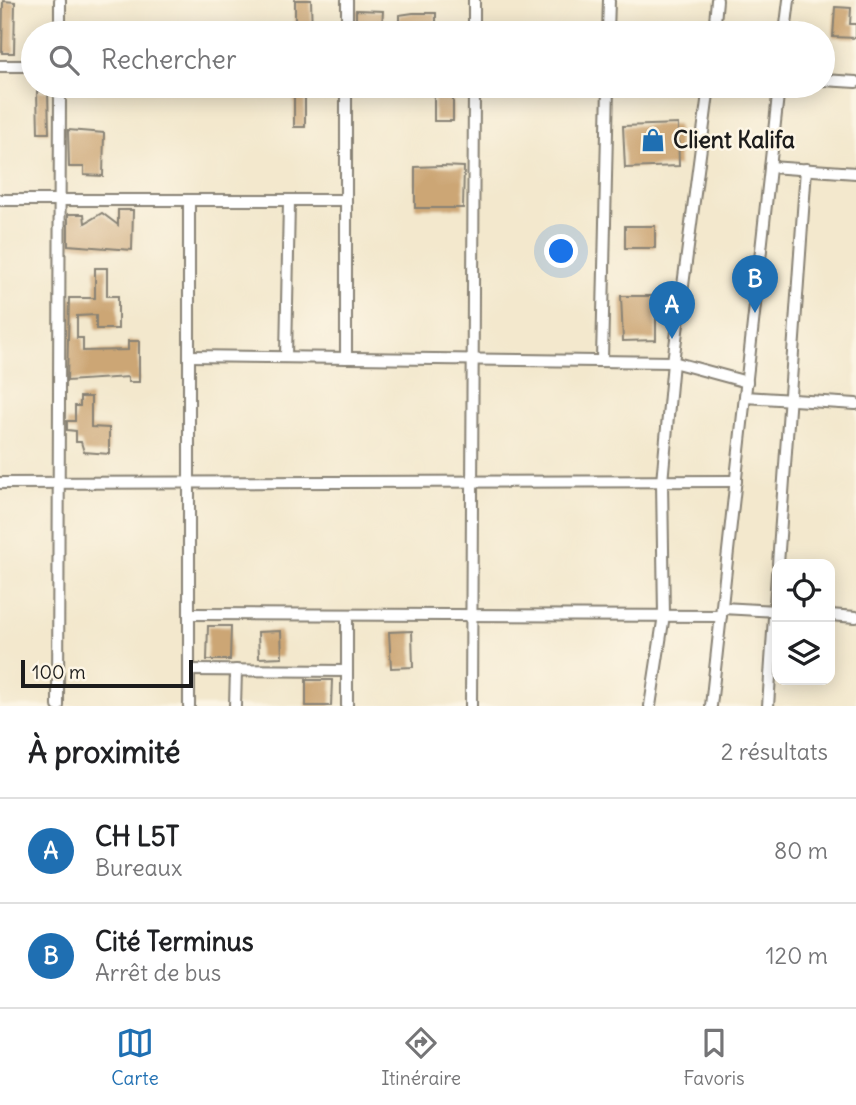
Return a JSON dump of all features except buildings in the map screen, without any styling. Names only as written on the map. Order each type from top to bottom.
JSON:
[{"type":"street","points":[[60,0],[60,21]]},
{"type":"street","points":[[346,21],[347,0]]},
{"type":"street","points":[[474,0],[474,21]]},
{"type":"street","points":[[608,0],[608,21]]},
{"type":"street","points":[[715,21],[716,0]]},
{"type":"street","points":[[786,21],[789,0]]},
{"type":"street","points":[[0,66],[21,66]]},
{"type":"street","points":[[835,81],[856,82]]},
{"type":"street","points":[[58,706],[60,98]]},
{"type":"street","points":[[346,98],[346,358]]},
{"type":"street","points":[[471,706],[474,98]]},
{"type":"street","points":[[602,360],[608,98]]},
{"type":"street","points":[[650,706],[664,615],[662,482],[673,362],[707,98]]},
{"type":"street","points":[[711,706],[778,98]]},
{"type":"street","points":[[770,167],[856,173]]},
{"type":"street","points":[[778,559],[806,169]]},
{"type":"street","points":[[0,200],[346,200]]},
{"type":"street","points":[[189,200],[189,706]]},
{"type":"street","points":[[286,357],[289,201]]},
{"type":"street","points":[[189,356],[673,362],[747,382]]},
{"type":"street","points":[[745,397],[856,404]]},
{"type":"street","points":[[0,484],[736,481]]},
{"type":"street","points":[[189,614],[664,615],[772,611]]},
{"type":"street","points":[[347,615],[347,706]]},
{"type":"street","points":[[835,615],[856,617]]},
{"type":"street","points":[[768,706],[775,622]]},
{"type":"street","points":[[189,670],[347,671]]},
{"type":"street","points":[[235,706],[236,670]]},
{"type":"place","name":"Client Kalifa","points":[[653,140]]},
{"type":"place","name":"Cité Terminus","points":[[755,313]]},
{"type":"place","name":"CH L5T","points":[[672,339]]}]
